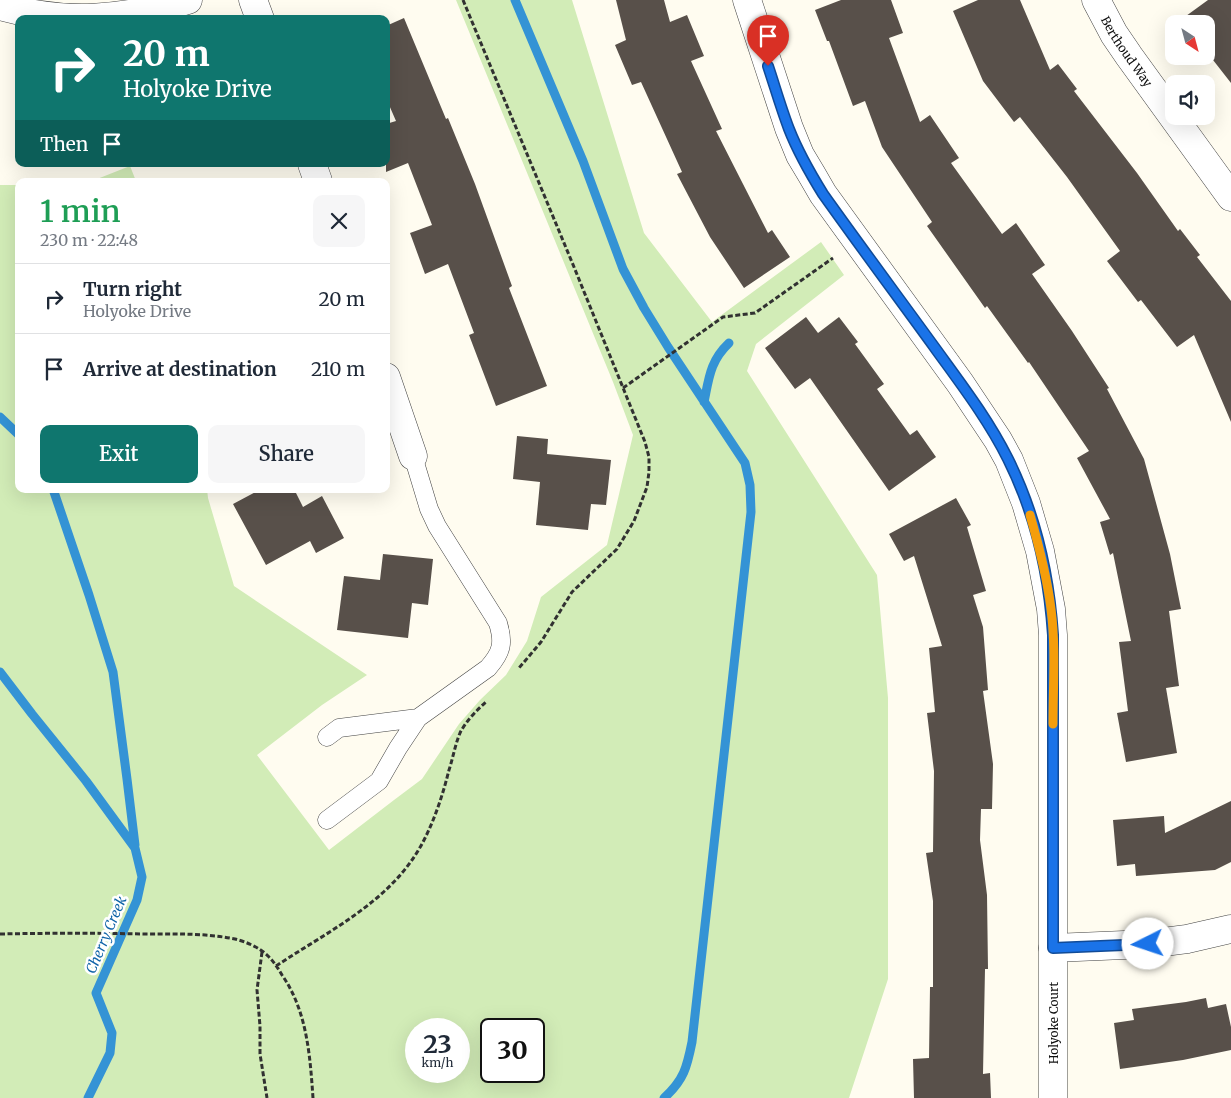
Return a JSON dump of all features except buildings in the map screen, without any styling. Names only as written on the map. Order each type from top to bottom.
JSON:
[{"type":"street","points":[[125,15],[188,0]]},
{"type":"street","points":[[253,0],[259,15]]},
{"type":"street","name":"Holyoke Court","points":[[746,0],[789,128],[800,155],[823,194],[955,375],[998,440],[1009,460],[1026,503],[1040,551],[1051,609],[1053,635],[1053,1098]]},
{"type":"street","name":"Berthoud Way","points":[[1096,0],[1128,56],[1231,198]]},
{"type":"street","points":[[0,6],[43,15]]},
{"type":"street","points":[[390,389],[413,456]]},
{"type":"street","points":[[1053,948],[1148,944],[1187,939],[1231,929]]},
{"type":"lane","points":[[327,820],[379,781],[418,718],[488,668],[496,659],[501,648],[502,636],[498,623],[437,526],[429,509],[413,456]]},
{"type":"lane","points":[[327,737],[339,728],[418,718]]},
{"type":"path","points":[[463,0],[574,267],[650,457],[647,488],[634,521],[617,549],[572,592],[540,642],[516,672]]},
{"type":"path","points":[[622,388],[723,317],[755,314],[835,256]]},
{"type":"path","points":[[276,966],[360,911],[387,890],[401,875],[420,848],[432,823],[461,732],[470,718],[493,695]]},
{"type":"path","points":[[0,934],[67,932],[205,934],[248,943],[262,951],[276,966],[289,985],[302,1016],[309,1048],[313,1098]]},
{"type":"path","points":[[262,951],[257,990],[260,1054],[267,1098]]},
{"type":"green space","points":[[456,0],[572,0],[644,233],[712,322],[821,242],[844,275],[756,344],[747,371],[877,575],[888,698],[888,979],[849,1098],[0,1098],[0,185],[15,185],[15,493],[207,493],[234,586],[367,675],[322,705],[257,755],[329,850],[422,779],[459,724],[506,675],[527,641],[541,597],[607,545],[633,435]]},
{"type":"green space","points":[[130,167],[135,178],[100,178]]},
{"type":"waterway","points":[[515,0],[583,161],[623,269],[668,347],[745,463],[750,485],[751,512],[692,1042],[684,1073],[664,1098]]},
{"type":"waterway","points":[[704,402],[714,363],[729,343]]},
{"type":"waterway","points":[[0,417],[15,431]]},
{"type":"waterway","points":[[54,493],[113,672],[135,845]]},
{"type":"waterway","name":"Cherry Creek","points":[[0,672],[86,781],[135,848],[142,877],[137,900],[96,993],[112,1033],[110,1053],[88,1098]]},
{"type":"slow traffic","points":[[1030,515],[1040,551],[1051,609],[1053,635],[1053,724]]},
{"type":"route","points":[[768,66],[789,128],[800,155],[812,176],[983,416],[1009,460],[1026,503],[1046,578],[1053,635],[1053,948],[1148,944]]}]
